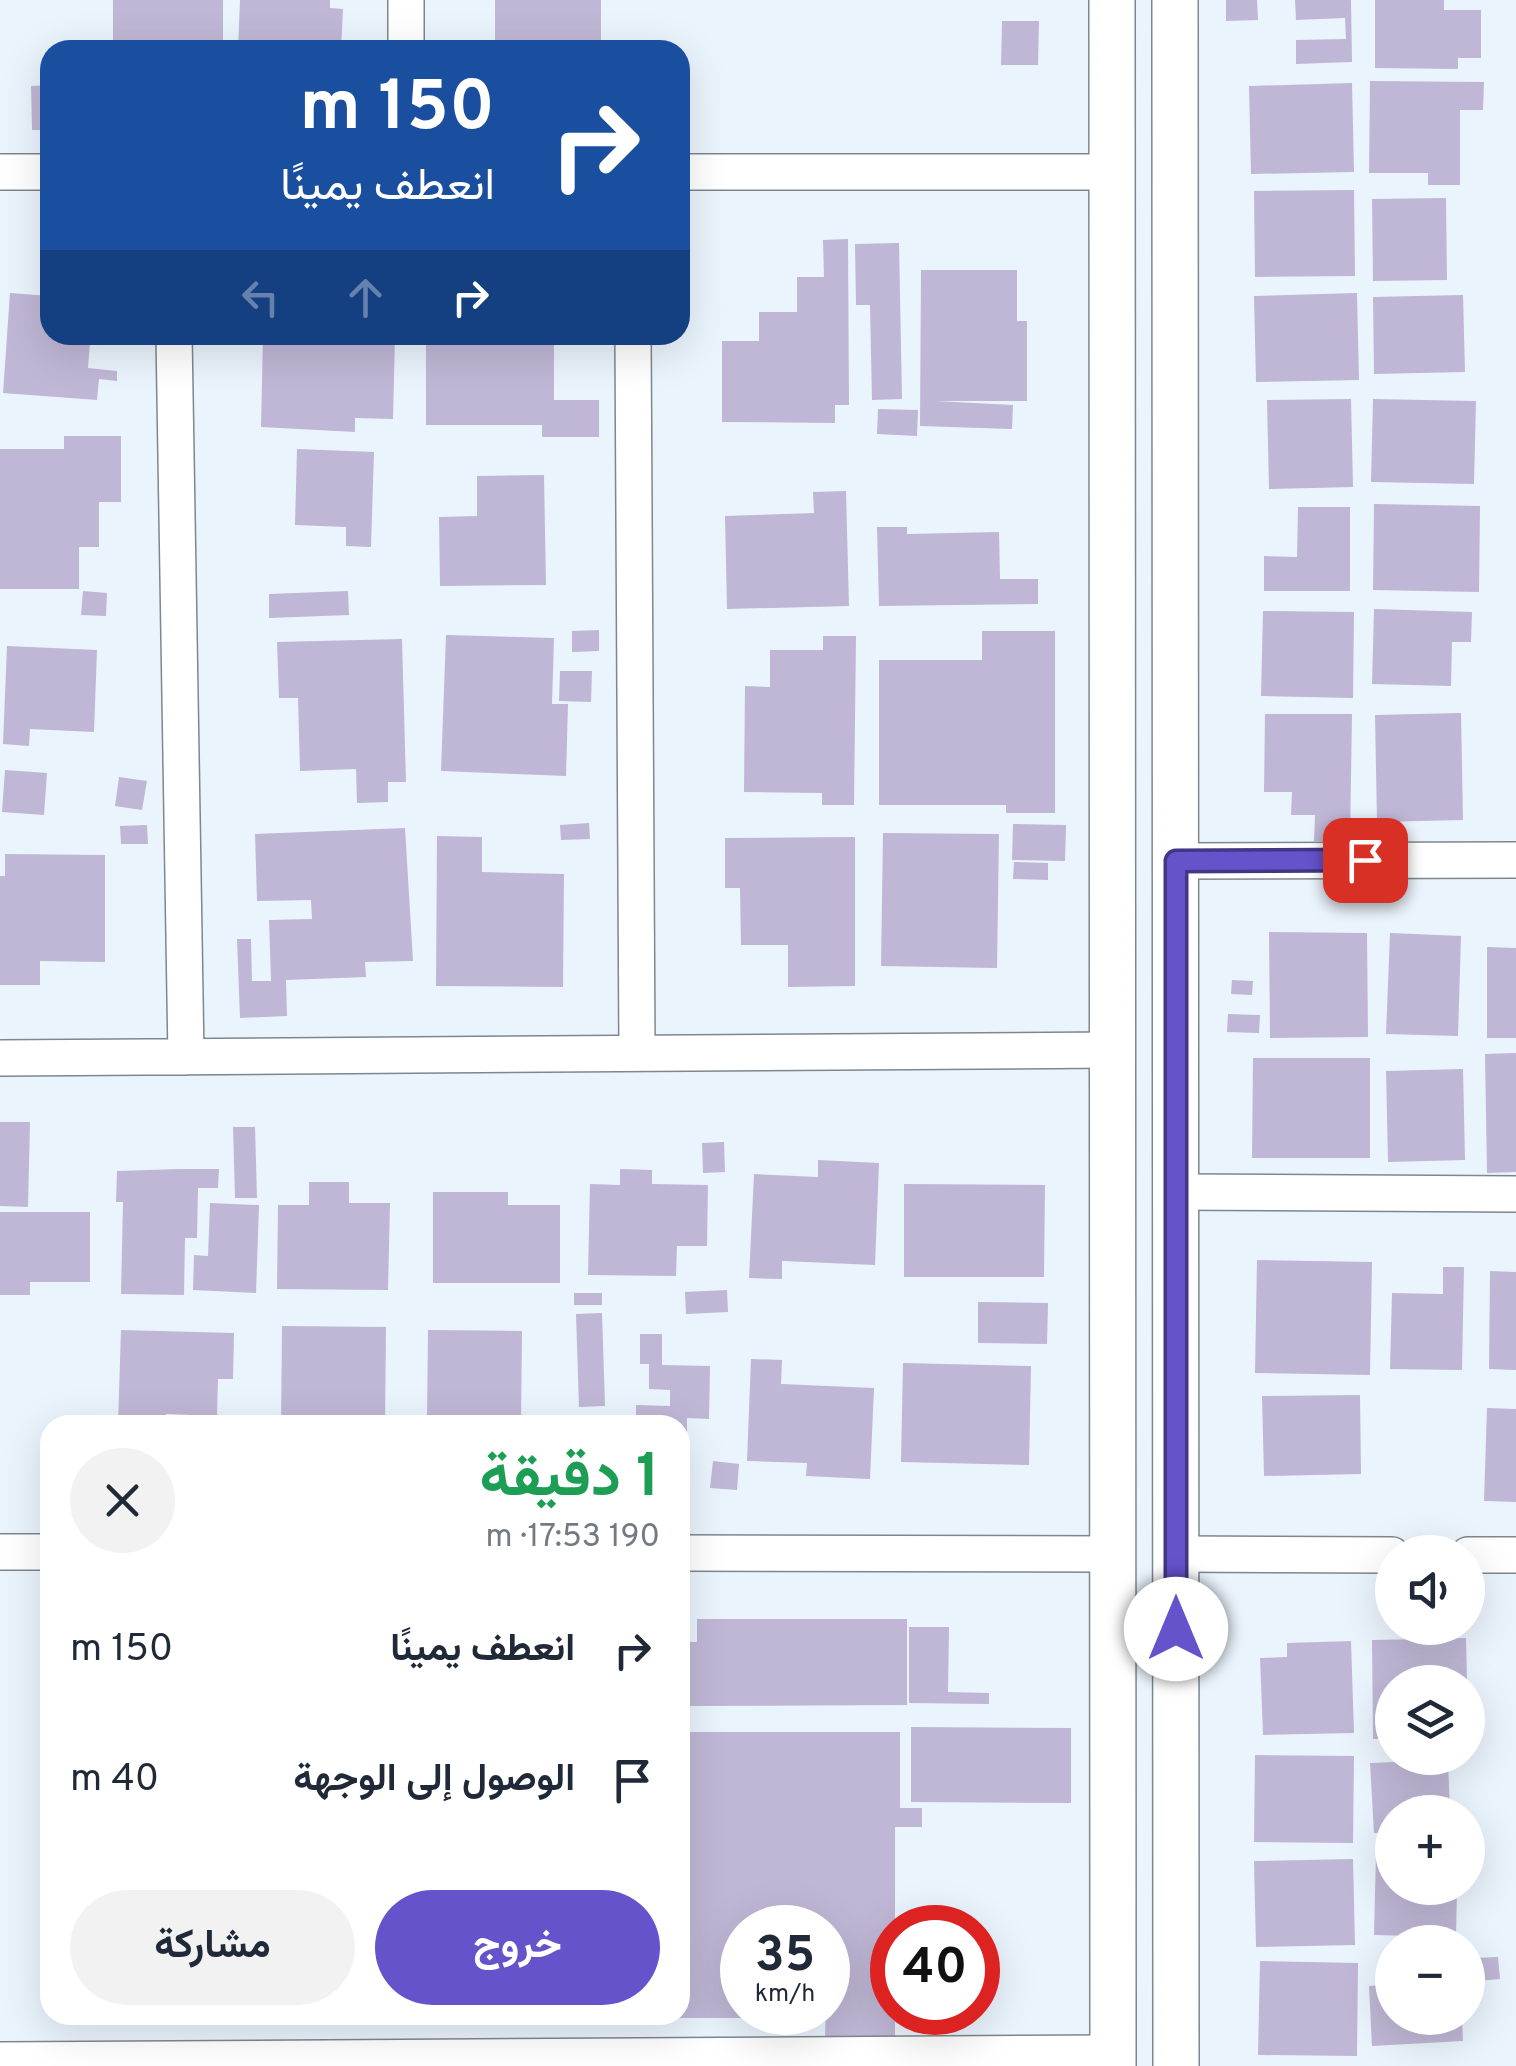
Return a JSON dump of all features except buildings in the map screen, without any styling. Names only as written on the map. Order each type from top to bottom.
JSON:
[{"type":"street","points":[[406,0],[406,40]]},
{"type":"street","points":[[0,2060],[1113,2060],[1112,0]]},
{"type":"street","points":[[1175,0],[1176,2066]]},
{"type":"street","points":[[0,172],[40,172]]},
{"type":"street","points":[[690,172],[1112,172]]},
{"type":"street","points":[[174,345],[186,1057]]},
{"type":"street","points":[[634,345],[637,1053]]},
{"type":"street","points":[[1176,861],[1516,860]]},
{"type":"street","points":[[0,1058],[1113,1050]]},
{"type":"street","points":[[1176,1192],[1516,1194]]},
{"type":"street","points":[[0,1552],[40,1552]]},
{"type":"street","points":[[690,1553],[1113,1554]]},
{"type":"street","points":[[1113,1554],[1176,1893]]},
{"type":"street","points":[[1176,1554],[1375,1555]]},
{"type":"street","points":[[1485,1555],[1516,1555]]},
{"type":"route","points":[[1176,1629],[1176,861],[1365,860]]}]
